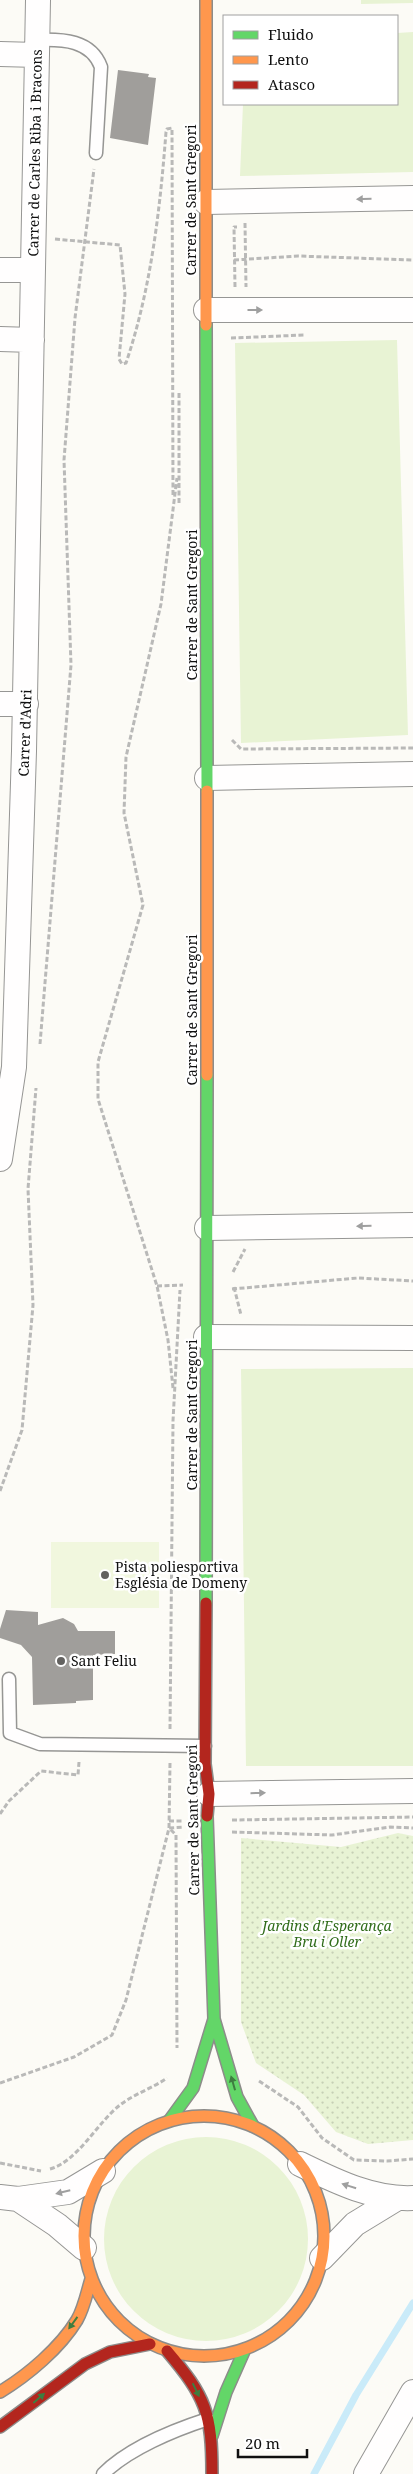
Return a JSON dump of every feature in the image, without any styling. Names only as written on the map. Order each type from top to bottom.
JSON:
[{"type":"main road","name":"Carrer de Sant Gregori","points":[[206,0],[207,1288],[205,1746],[220,1794],[207,1820],[214,2019],[237,2097],[253,2126]]},
{"type":"main road","name":"Carrer de Sant Gregori","points":[[169,2121],[193,2088],[214,2019]]},
{"type":"main road","points":[[190,2116],[212,2116],[233,2119],[253,2126],[279,2142],[300,2164],[310,2181],[321,2209],[324,2238],[322,2258],[315,2282],[295,2314],[268,2338],[245,2349],[212,2356],[189,2356],[167,2351],[150,2344],[131,2332],[114,2317],[101,2299],[91,2278],[84,2248],[84,2230],[88,2204],[103,2171],[117,2153],[135,2138],[169,2121],[190,2116]]},
{"type":"main road","points":[[0,2392],[11,2387],[38,2362],[76,2320],[91,2278]]},
{"type":"main road","points":[[0,2427],[28,2408],[66,2376],[98,2356],[120,2349],[150,2344]]},
{"type":"main road","points":[[212,2438],[218,2410],[229,2381],[245,2349]]},
{"type":"main road","points":[[167,2351],[195,2385],[208,2419],[212,2438],[212,2474]]},
{"type":"street","name":"Carrer de Carles Riba i Bracons","points":[[32,306],[38,0]]},
{"type":"street","points":[[0,54],[37,47]]},
{"type":"street","points":[[206,202],[413,198]]},
{"type":"street","points":[[0,270],[32,270]]},
{"type":"street","points":[[206,310],[240,303],[413,310]]},
{"type":"street","name":"Carrer d'Adri","points":[[0,1159],[7,1067],[26,704],[32,306]]},
{"type":"street","points":[[0,339],[32,340]]},
{"type":"street","points":[[0,704],[26,704]]},
{"type":"street","points":[[207,778],[413,774]]},
{"type":"street","points":[[207,1228],[413,1225]]},
{"type":"street","points":[[206,1338],[413,1338]]},
{"type":"street","points":[[220,1794],[413,1791]]},
{"type":"street","points":[[300,2164],[346,2186],[404,2198]]},
{"type":"street","points":[[9,2198],[68,2192],[103,2171]]},
{"type":"street","points":[[9,2198],[57,2225],[84,2248]]},
{"type":"street","points":[[322,2258],[355,2224],[404,2198]]},
{"type":"street","points":[[366,2474],[413,2392]]},
{"type":"lane","points":[[37,47],[61,39],[88,48],[97,56],[101,67],[96,153]]},
{"type":"lane","points":[[9,1679],[10,1733],[40,1744],[205,1746]]},
{"type":"lane","points":[[103,2474],[113,2464],[179,2428],[208,2419]]},
{"type":"path","points":[[33,242],[59,238],[120,244],[125,294],[119,359],[122,364],[126,363],[144,302],[166,132],[167,129],[172,128],[174,261],[173,510]]},
{"type":"path","points":[[40,1046],[71,665],[64,460],[75,318],[96,153]]},
{"type":"path","points":[[240,303],[246,260],[245,201]]},
{"type":"path","points":[[247,337],[234,260],[234,227],[255,226]]},
{"type":"path","points":[[174,261],[206,262],[298,256],[413,260]]},
{"type":"path","points":[[230,338],[230,348]]},
{"type":"path","points":[[177,2051],[176,1835],[169,1828],[174,1401],[168,1340],[157,1286],[98,1099],[98,1062],[143,905],[124,813],[126,757],[161,604],[179,464]]},
{"type":"path","points":[[232,731],[233,777]]},
{"type":"path","points":[[232,741],[241,749],[413,748]]},
{"type":"path","points":[[0,1491],[22,1430],[33,1304],[28,1189],[37,1084]]},
{"type":"path","points":[[232,1265],[232,1274]]},
{"type":"path","points":[[157,1286],[180,1285],[232,1289],[358,1278],[413,1281]]},
{"type":"path","points":[[232,1281],[232,1299]]},
{"type":"path","points":[[0,1814],[9,1801],[41,1771],[78,1774],[81,1745]]},
{"type":"path","points":[[220,1794],[231,1842]]},
{"type":"path","points":[[169,1821],[413,1817]]},
{"type":"path","points":[[0,2163],[43,2171],[58,2167],[70,2158],[121,2104],[167,2078],[171,2069]]},
{"type":"path","points":[[255,2078],[298,2107],[322,2138],[354,2160],[387,2161],[413,2159]]},
{"type":"green space","points":[[361,0],[413,0],[413,3],[361,4]]},
{"type":"green space","points":[[413,32],[413,172],[240,176],[243,105],[398,105],[398,33]]},
{"type":"green space","points":[[397,340],[408,735],[241,743],[235,343]]},
{"type":"green space","points":[[413,1368],[413,1766],[246,1766],[241,1369]]},
{"type":"green space","name":"Pista poliesportiva Església de Domeny","points":[[51,1542],[159,1542],[159,1608],[51,1608]]},
{"type":"green space","name":"Jardins d'Esperança Bru i Oller","points":[[398,1833],[413,1836],[413,2140],[368,2144],[336,2132],[304,2095],[256,2063],[241,2022],[241,1838],[341,1847]]},
{"type":"green space","points":[[196,2137],[216,2137],[245,2144],[271,2160],[285,2174],[301,2200],[308,2229],[308,2249],[301,2278],[285,2304],[271,2318],[245,2334],[236,2337],[216,2341],[196,2341],[167,2334],[141,2318],[127,2304],[111,2278],[108,2269],[104,2249],[104,2229],[111,2200],[127,2174],[141,2160],[167,2144],[176,2141]]},
{"type":"building","points":[[118,70],[149,74],[148,77],[156,78],[148,145],[110,138]]},
{"type":"building","name":"Sant Feliu","points":[[6,1610],[38,1612],[38,1625],[63,1618],[74,1624],[78,1631],[115,1631],[115,1654],[93,1655],[93,1700],[76,1701],[76,1703],[33,1705],[32,1657],[21,1645],[0,1638],[0,1629]]},
{"type":"waterway","points":[[314,2474],[356,2395],[413,2303]]},
{"type":"traffic: fast","points":[[206,325],[207,791]]},
{"type":"traffic: fast","points":[[206,1603],[207,1075]]},
{"type":"traffic: fast","points":[[207,1816],[214,2019],[237,2097],[253,2126]]},
{"type":"traffic: fast","points":[[169,2121],[193,2088],[214,2019]]},
{"type":"traffic: fast","points":[[212,2436],[226,2392],[245,2349]]},
{"type":"traffic: slow","points":[[206,0],[206,325]]},
{"type":"traffic: slow","points":[[207,791],[207,1075]]},
{"type":"traffic: slow","points":[[204,2116],[227,2118],[250,2125],[271,2136],[289,2151],[304,2169],[315,2190],[322,2213],[324,2236],[322,2259],[315,2282],[304,2303],[289,2321],[271,2336],[250,2347],[227,2354],[204,2356],[181,2354],[158,2347],[137,2336],[119,2321],[104,2303],[93,2282],[86,2259],[84,2236],[86,2213],[93,2190],[104,2169],[119,2151],[137,2136],[158,2125],[181,2118],[204,2116]]},
{"type":"traffic: slow","points":[[0,2392],[32,2369],[62,2341],[77,2320],[91,2279]]},
{"type":"traffic: jam","points":[[206,1603],[205,1764],[209,1794],[207,1816]]},
{"type":"traffic: jam","points":[[0,2427],[85,2364],[110,2352],[150,2344]]},
{"type":"traffic: jam","points":[[167,2351],[190,2381],[204,2407],[210,2436],[212,2474]]},
{"type":"place","name":"Pista poliesportiva Església de Domeny","points":[[105,1575]]},
{"type":"place","name":"Sant Feliu","points":[[61,1661]]}]
